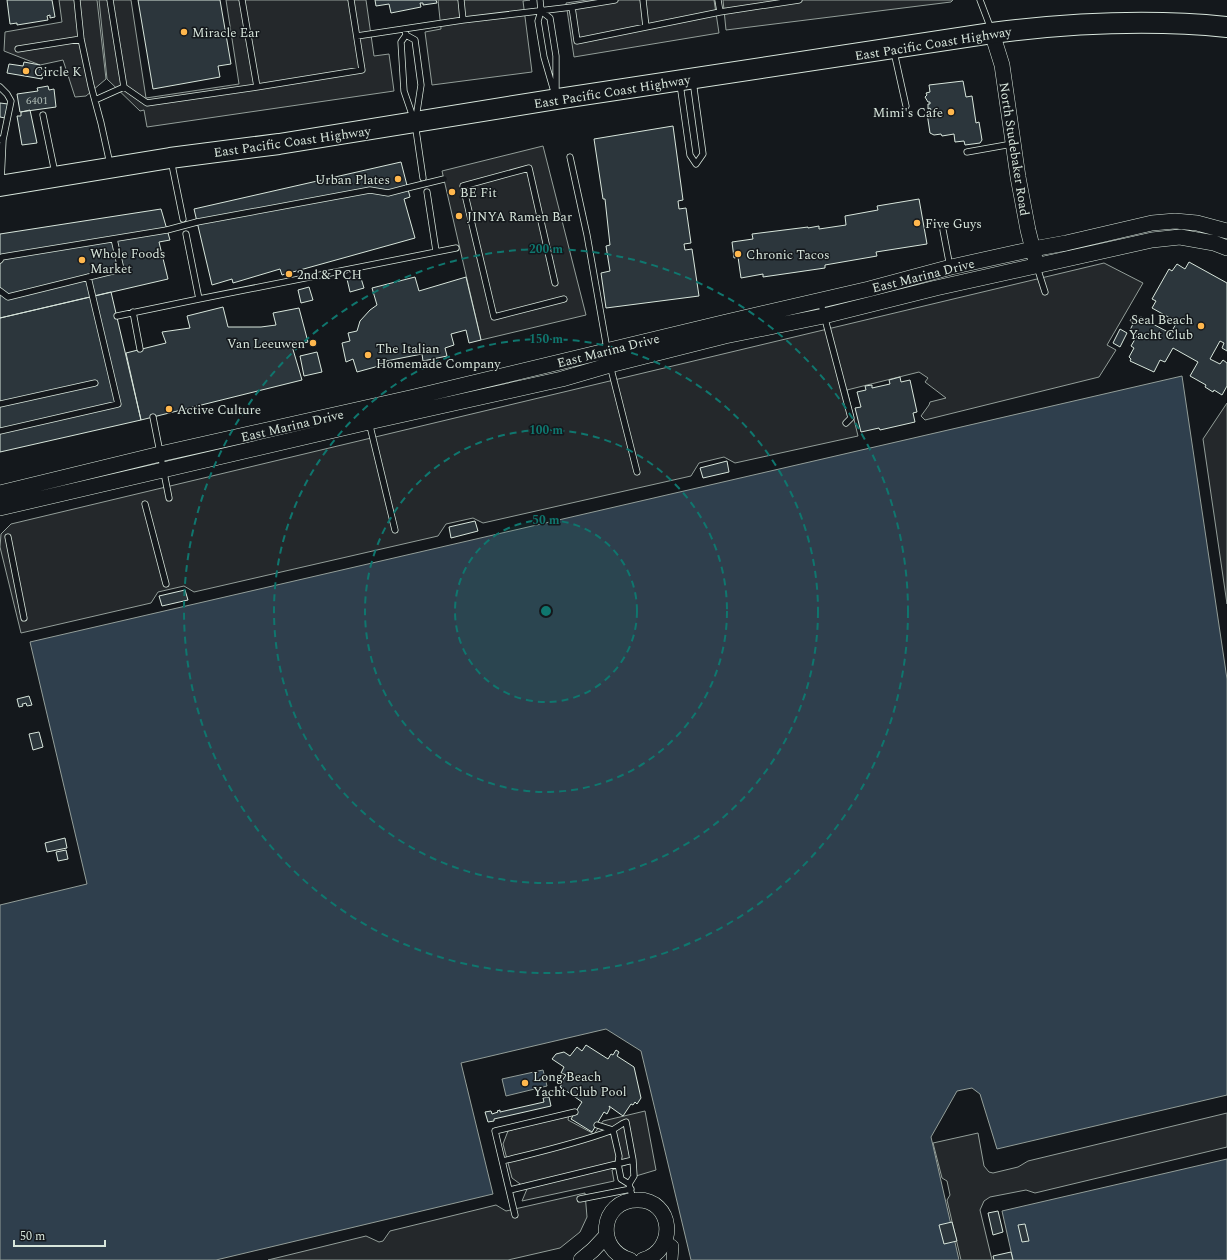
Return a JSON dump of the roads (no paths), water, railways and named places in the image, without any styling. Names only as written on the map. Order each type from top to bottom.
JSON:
[{"type":"highway","name":"East Pacific Coast Highway","points":[[0,186],[111,169],[170,158],[279,144],[556,99],[992,33],[1031,28],[1090,24],[1154,23],[1227,27]]},
{"type":"main road","name":"North Studebaker Road","points":[[992,33],[1002,65],[1018,177],[1032,249],[1037,266]]},
{"type":"main road","name":"East Marina Drive","points":[[0,493],[160,454],[562,379],[609,358],[820,300],[1032,249],[1066,243],[1152,223],[1175,221],[1190,222],[1222,229]]},
{"type":"main road","name":"East Marina Drive","points":[[609,358],[824,316],[936,288],[1152,240],[1180,237],[1198,239],[1220,246]]},
{"type":"main road","name":"East Marina Drive","points":[[0,508],[163,470],[366,415]]},
{"type":"main road","points":[[628,1260],[615,1252],[609,1243],[607,1224],[611,1213],[622,1203],[631,1191],[641,1200],[648,1202],[660,1211],[667,1225],[665,1240],[657,1253],[643,1260]]},
{"type":"main road","points":[[581,1260],[607,1235]]},
{"type":"street","points":[[665,1240],[673,1246],[672,1260]]},
{"type":"lane","points":[[77,0],[81,39],[111,169]]},
{"type":"lane","points":[[110,0],[124,87],[147,103],[362,70],[351,0]]},
{"type":"lane","points":[[242,0],[256,87]]},
{"type":"lane","points":[[461,0],[463,20]]},
{"type":"lane","points":[[540,0],[541,11],[538,21],[544,57],[556,99]]},
{"type":"lane","points":[[357,36],[406,32],[463,20],[572,8],[615,0]]},
{"type":"lane","points":[[643,0],[646,27]]},
{"type":"lane","points":[[718,0],[720,12]]},
{"type":"lane","points":[[572,8],[577,41],[720,12],[799,0]]},
{"type":"lane","points":[[980,0],[992,33]]},
{"type":"lane","points":[[541,11],[550,18],[556,56],[556,99]]},
{"type":"lane","points":[[406,32],[401,42],[404,91],[415,123],[423,178]]},
{"type":"lane","points":[[406,32],[415,40],[421,85],[415,123]]},
{"type":"lane","points":[[18,49],[81,39]]},
{"type":"lane","points":[[893,49],[906,106]]},
{"type":"lane","points":[[686,80],[703,154],[696,164],[690,155],[686,80]]},
{"type":"lane","points":[[0,87],[11,101],[2,139],[0,186]]},
{"type":"lane","points":[[95,100],[124,87]]},
{"type":"lane","points":[[43,115],[56,177]]},
{"type":"lane","points":[[967,152],[1014,144]]},
{"type":"lane","points":[[570,157],[587,234],[602,326],[637,472]]},
{"type":"lane","points":[[170,158],[183,219]]},
{"type":"lane","points":[[555,283],[529,168],[463,186],[494,317],[564,299]]},
{"type":"lane","points":[[0,260],[2,257],[167,230],[197,222],[370,190],[388,193],[444,179]]},
{"type":"lane","points":[[427,192],[436,251]]},
{"type":"lane","points":[[943,230],[951,268]]},
{"type":"lane","points":[[186,234],[199,299]]},
{"type":"lane","points":[[0,291],[8,297],[122,269],[114,239]]},
{"type":"lane","points":[[117,316],[456,248]]},
{"type":"lane","points":[[1037,266],[1045,292]]},
{"type":"lane","points":[[0,431],[118,404],[88,277]]},
{"type":"lane","points":[[820,300],[851,418],[846,423]]},
{"type":"lane","points":[[133,312],[140,349]]},
{"type":"lane","points":[[0,404],[95,383]]},
{"type":"lane","points":[[366,415],[394,530]]},
{"type":"lane","points":[[153,417],[169,498]]},
{"type":"lane","points":[[145,504],[166,584]]},
{"type":"lane","points":[[8,537],[24,618]]},
{"type":"lane","points":[[515,1215],[495,1130],[575,1112]]},
{"type":"lane","points":[[503,1161],[579,1142],[613,1130],[626,1122],[633,1160],[634,1176],[631,1191]]},
{"type":"lane","points":[[597,1125],[613,1130]]},
{"type":"lane","points":[[613,1130],[619,1156],[618,1164],[621,1179],[631,1191]]},
{"type":"lane","points":[[510,1190],[633,1160]]},
{"type":"lane","points":[[580,1199],[631,1191]]},
{"type":"water","points":[[1182,376],[1227,679],[1227,1095],[997,1149],[980,1094],[972,1088],[957,1091],[931,1137],[959,1260],[691,1260],[641,1051],[606,1029],[461,1063],[493,1194],[216,1260],[0,1260],[0,905],[87,884],[30,642]]},
{"type":"water","name":"Long Beach Yacht Club Pool","points":[[543,1070],[547,1086],[506,1096],[502,1079]]},
{"type":"water","points":[[1227,1159],[1227,1260],[1013,1260],[1002,1211]]},
{"type":"place","name":"Miracle Ear","points":[[184,32]]},
{"type":"place","name":"Circle K","points":[[26,71]]},
{"type":"place","name":"Mimi's Cafe","points":[[951,112]]},
{"type":"place","name":"Urban Plates","points":[[398,179]]},
{"type":"place","name":"BE Fit","points":[[452,192]]},
{"type":"place","name":"JINYA Ramen Bar","points":[[459,216]]},
{"type":"place","name":"Five Guys","points":[[917,223]]},
{"type":"place","name":"Chronic Tacos","points":[[738,254]]},
{"type":"place","name":"Whole Foods Market","points":[[82,260]]},
{"type":"place","name":"2nd & PCH","points":[[289,274]]},
{"type":"place","name":"Seal Beach Yacht Club","points":[[1201,326]]},
{"type":"place","name":"Van Leeuwen","points":[[313,343]]},
{"type":"place","name":"The Italian Homemade Company","points":[[368,355]]},
{"type":"place","name":"Active Culture","points":[[169,409]]},
{"type":"place","name":"Long Beach Yacht Club Pool","points":[[525,1083]]}]
